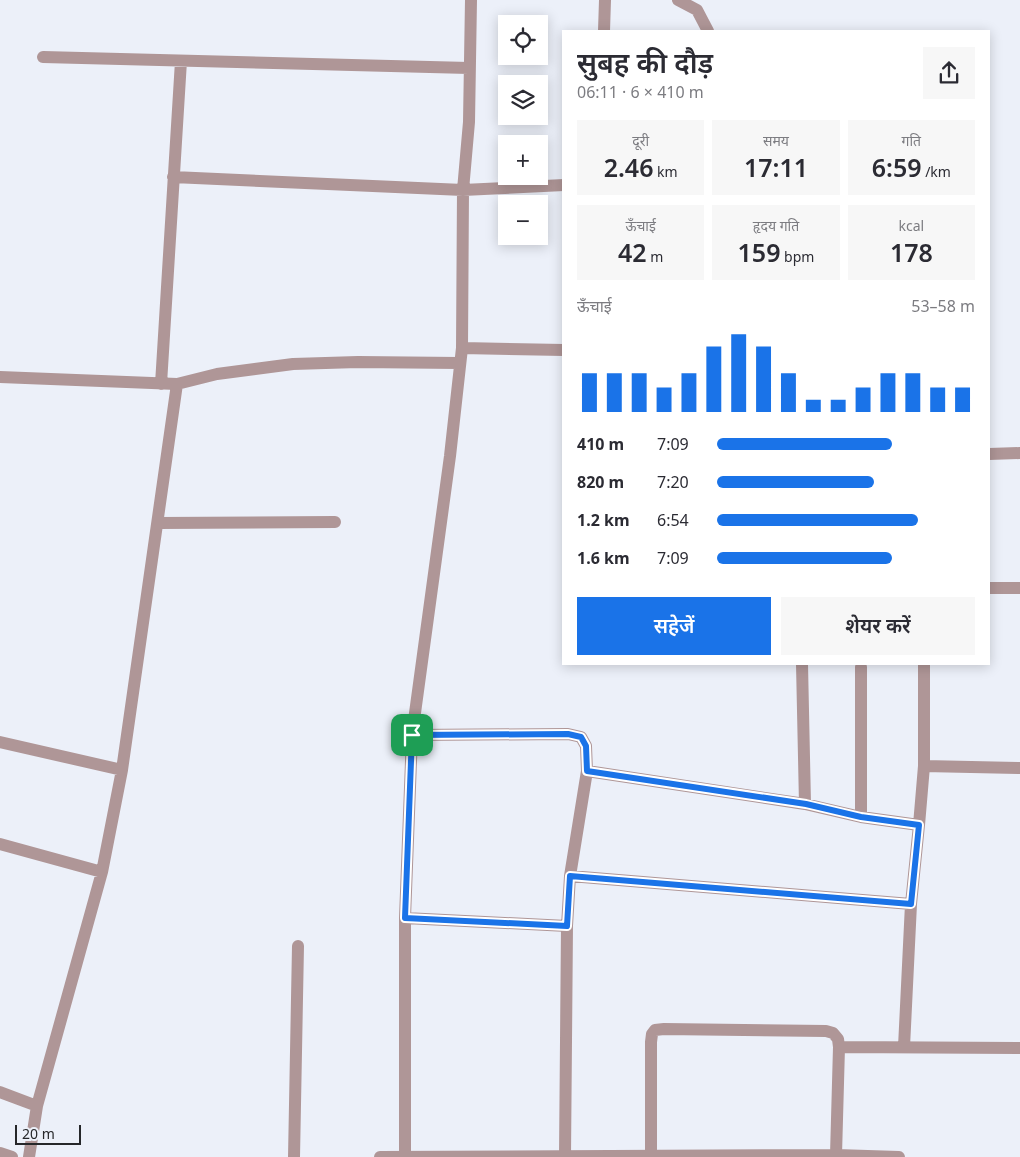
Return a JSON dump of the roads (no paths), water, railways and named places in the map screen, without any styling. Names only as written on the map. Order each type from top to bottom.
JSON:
[{"type":"street","points":[[405,1156],[405,918],[412,735],[450,456],[462,348],[463,190],[468,122],[470,0]]},
{"type":"street","points":[[604,0],[604,30]]},
{"type":"street","points":[[678,0],[697,10],[707,30]]},
{"type":"street","points":[[43,57],[469,68]]},
{"type":"street","points":[[161,384],[181,61]]},
{"type":"street","points":[[173,177],[463,190],[562,186]]},
{"type":"street","points":[[462,348],[562,350]]},
{"type":"street","points":[[0,377],[177,384],[217,374],[293,364],[358,362],[459,363]]},
{"type":"street","points":[[29,1157],[38,1106],[102,872],[122,770],[177,384]]},
{"type":"street","points":[[990,454],[1020,453]]},
{"type":"street","points":[[158,523],[335,522]]},
{"type":"street","points":[[990,588],[1020,588]]},
{"type":"street","points":[[802,665],[806,804]]},
{"type":"street","points":[[904,1047],[911,904],[924,766],[924,665]]},
{"type":"street","points":[[861,667],[861,817]]},
{"type":"street","points":[[412,735],[568,734],[581,737],[586,746],[587,771],[570,876],[567,926],[564,1156]]},
{"type":"street","points":[[0,742],[122,770]]},
{"type":"street","points":[[924,766],[1020,768]]},
{"type":"street","points":[[587,771],[806,804],[861,817],[919,825]]},
{"type":"street","points":[[0,844],[102,872]]},
{"type":"street","points":[[570,876],[911,904]]},
{"type":"street","points":[[405,918],[567,926]]},
{"type":"street","points":[[294,1157],[298,946]]},
{"type":"street","points":[[651,1156],[651,1042],[652,1034],[655,1030],[826,1031],[834,1033],[838,1039],[839,1047],[836,1155]]},
{"type":"street","points":[[839,1047],[1020,1048]]},
{"type":"street","points":[[0,1092],[38,1106]]},
{"type":"street","points":[[0,1153],[12,1157]]},
{"type":"street","points":[[380,1157],[836,1155],[900,1157]]}]
